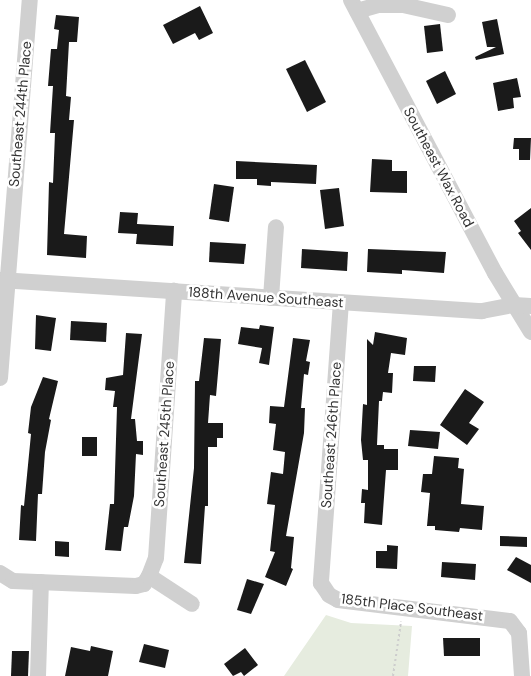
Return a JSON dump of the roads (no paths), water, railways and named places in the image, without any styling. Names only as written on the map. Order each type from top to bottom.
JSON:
[{"type":"street","name":"Southeast 244th Place","points":[[0,378],[3,280],[30,0]]},
{"type":"street","points":[[354,5],[403,5],[448,15]]},
{"type":"street","name":"Southeast Wax Road","points":[[354,5],[514,305],[531,332]]},
{"type":"street","points":[[271,298],[276,227]]},
{"type":"street","name":"188th Avenue Southeast","points":[[3,280],[482,311],[514,305],[531,306]]},
{"type":"street","name":"Southeast 245th Place","points":[[149,576],[156,558],[174,291]]},
{"type":"street","name":"Southeast 246th Place","points":[[322,568],[340,302]]},
{"type":"street","name":"185th Place Southeast","points":[[322,568],[321,582],[329,595],[338,600],[496,617],[510,621],[519,633],[522,676]]},
{"type":"street","points":[[0,573],[13,581],[136,586],[144,584],[149,576],[192,604]]},
{"type":"street","points":[[38,676],[41,582]]}]
